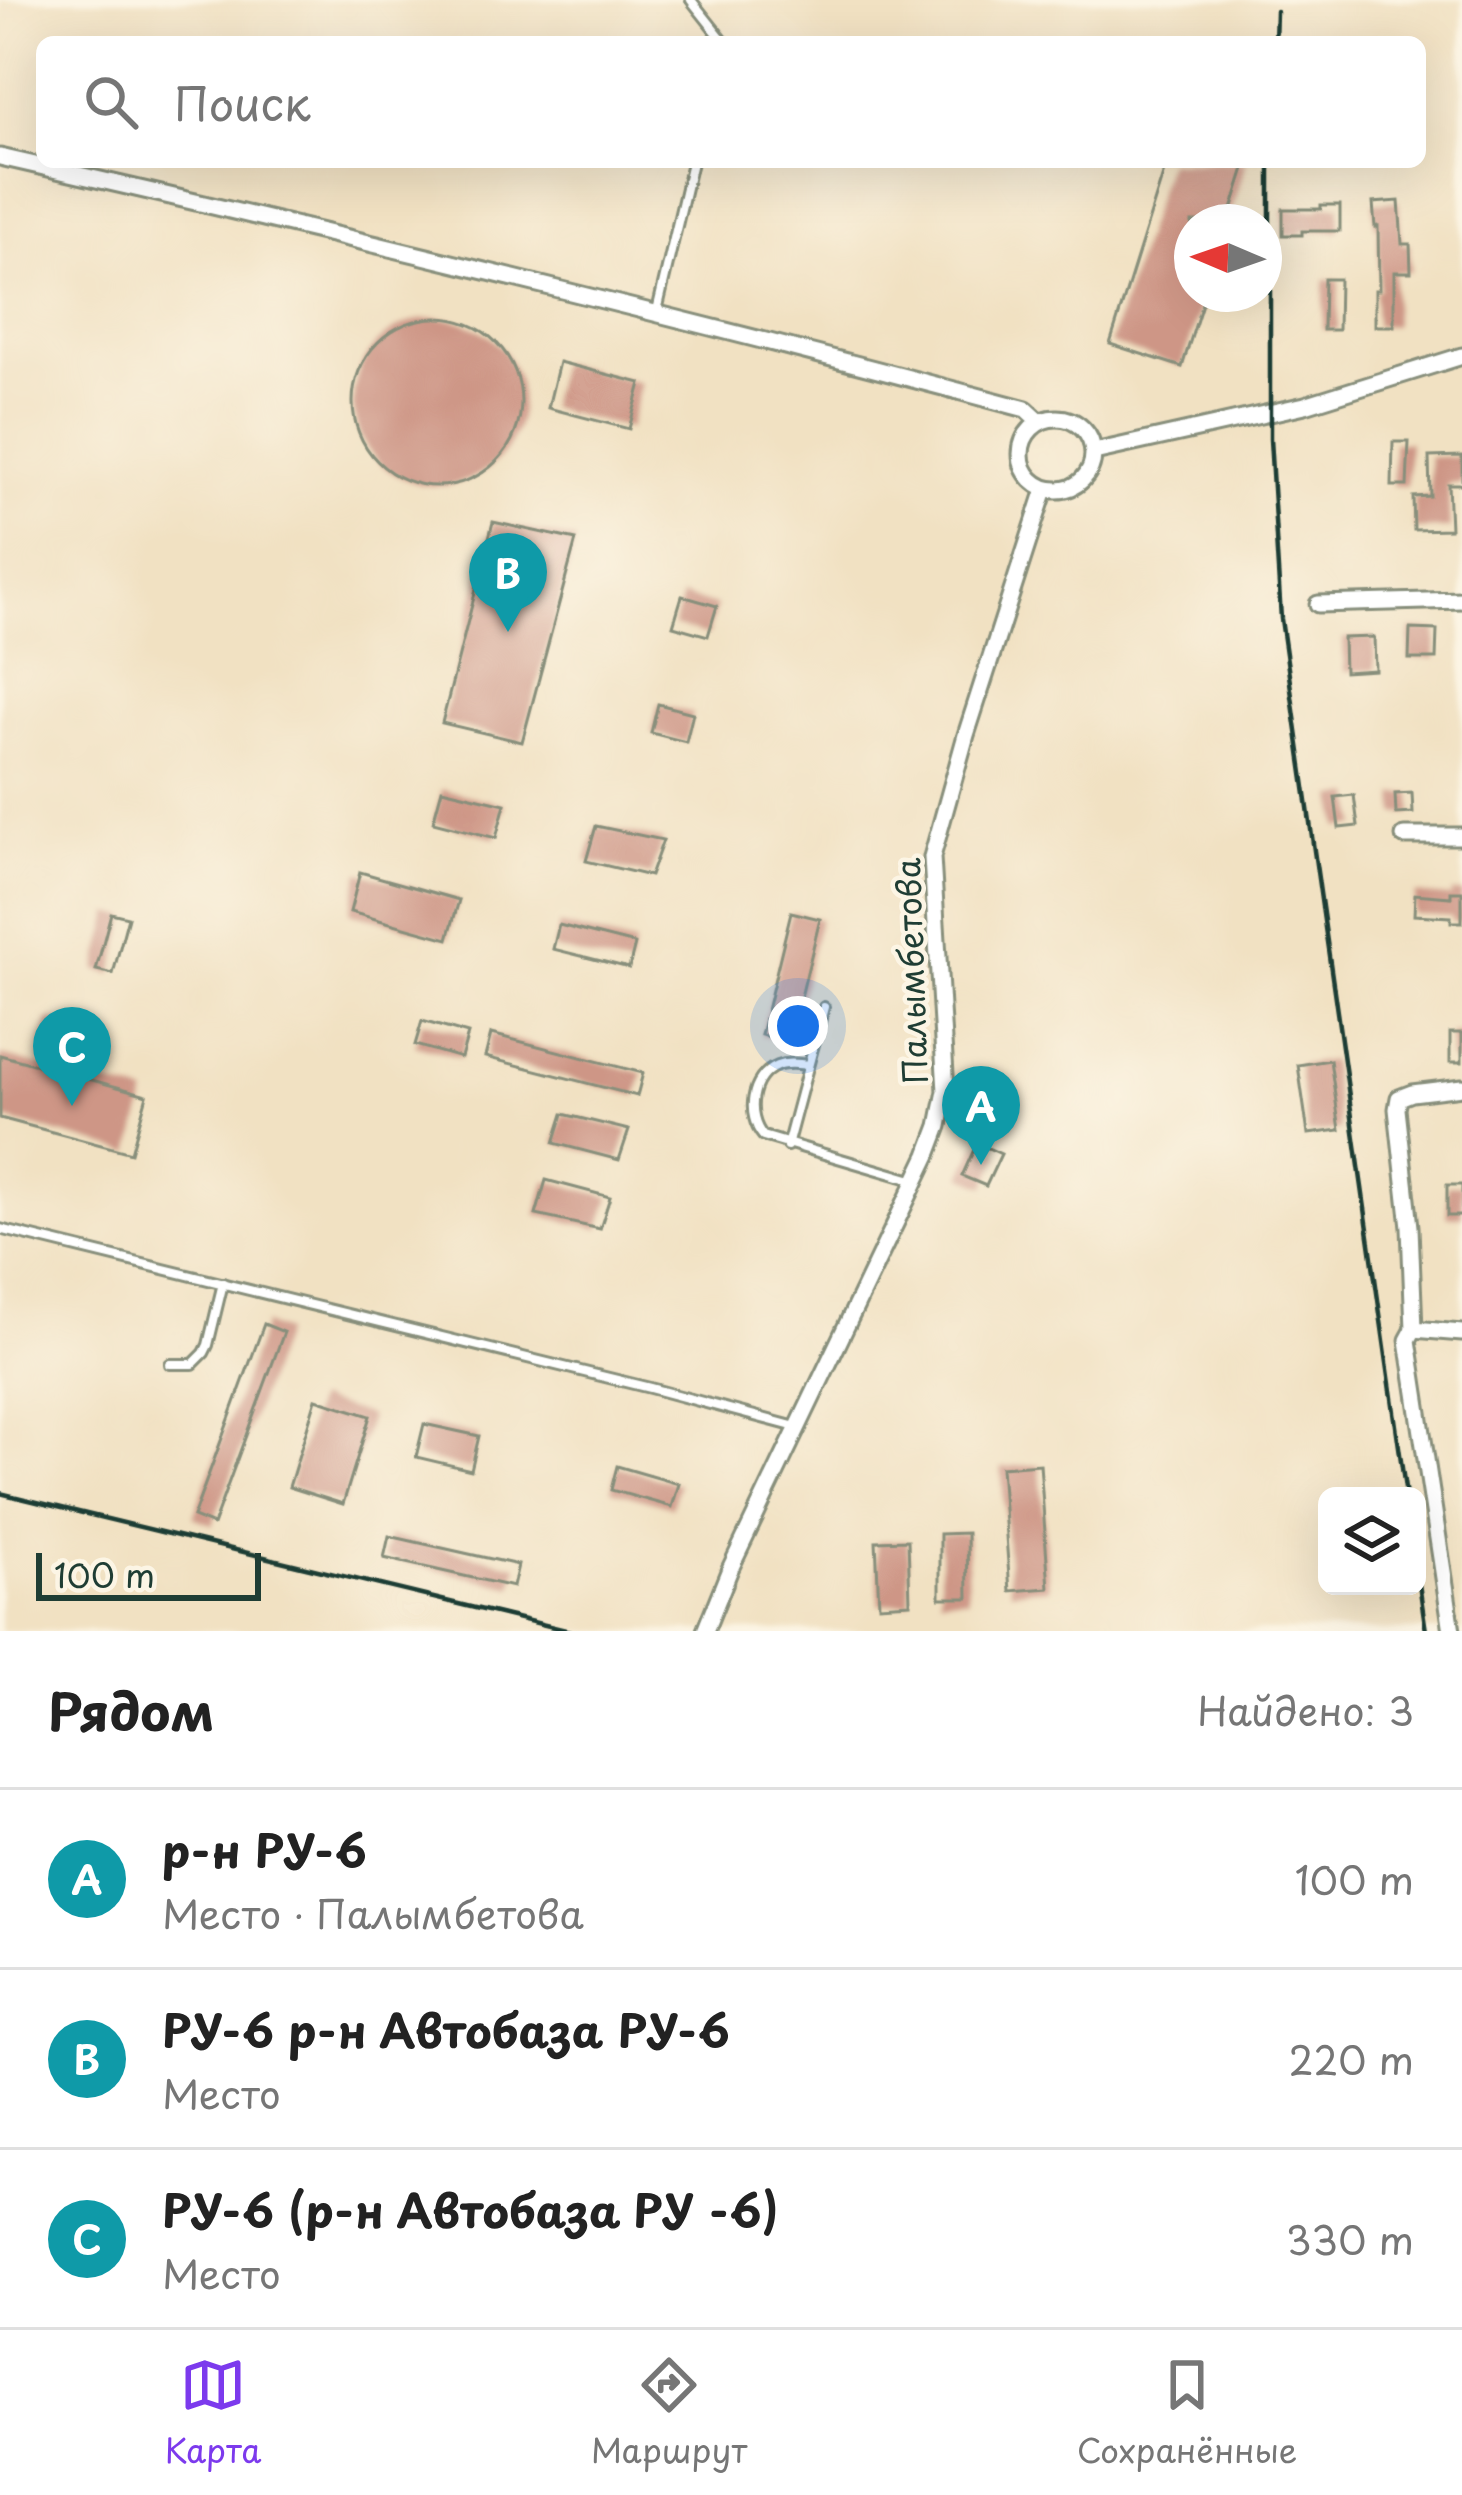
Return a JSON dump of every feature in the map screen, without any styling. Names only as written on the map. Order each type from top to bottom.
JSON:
[{"type":"street","points":[[0,158],[36,166]]},
{"type":"street","points":[[45,168],[344,235],[656,313],[1026,409],[1040,422]]},
{"type":"street","points":[[1094,452],[1305,405],[1462,356]]},
{"type":"street","points":[[1051,418],[1075,422],[1091,440],[1094,452],[1093,464],[1079,484],[1045,489],[1027,474],[1021,452],[1024,440],[1040,422],[1051,418]]},
{"type":"street","name":"Палымбетова","points":[[706,1631],[730,1569],[939,1126],[946,1091],[932,857],[1045,489]]},
{"type":"street","points":[[1318,604],[1462,601]]},
{"type":"street","points":[[1404,836],[1462,836]]},
{"type":"street","points":[[1452,1631],[1408,1340],[1414,1330],[1410,1227],[1397,1129],[1399,1098],[1462,1087]]},
{"type":"street","points":[[1414,1330],[1462,1334]]},
{"type":"lane","points":[[691,0],[720,36]]},
{"type":"lane","points":[[656,313],[691,168]]},
{"type":"lane","points":[[787,1146],[824,1007]]},
{"type":"lane","points":[[808,1065],[775,1067],[756,1086],[752,1114],[763,1136],[916,1181]]},
{"type":"lane","points":[[0,1229],[798,1428]]},
{"type":"lane","points":[[170,1364],[193,1364],[204,1353],[223,1283]]},
{"type":"building","points":[[1165,168],[1245,168],[1234,204],[1174,204],[1174,312],[1199,312],[1182,367],[1110,344]]},
{"type":"building","points":[[1399,201],[1402,244],[1410,244],[1411,272],[1394,272],[1394,326],[1375,326],[1378,226],[1373,203]]},
{"type":"building","points":[[1321,205],[1340,205],[1340,231],[1283,235],[1283,209],[1321,209]]},
{"type":"building","points":[[1324,279],[1339,279],[1338,330],[1323,330]]},
{"type":"building","points":[[437,318],[469,325],[496,343],[514,370],[521,402],[514,434],[496,461],[469,479],[437,486],[405,479],[378,461],[360,434],[353,402],[360,370],[378,343],[405,325]]},
{"type":"building","points":[[559,362],[641,383],[629,429],[548,408]]},
{"type":"building","points":[[1393,442],[1409,442],[1407,486],[1392,486]]},
{"type":"building","points":[[1462,456],[1462,484],[1448,484],[1450,529],[1414,530],[1413,497],[1430,496],[1429,457]]},
{"type":"building","points":[[493,522],[576,540],[522,742],[442,723]]},
{"type":"building","points":[[682,596],[717,606],[708,636],[673,626]]},
{"type":"building","points":[[1410,629],[1437,630],[1436,659],[1409,659]]},
{"type":"building","points":[[1374,637],[1375,670],[1344,672],[1343,638]]},
{"type":"building","points":[[658,704],[693,713],[686,742],[651,733]]},
{"type":"building","points":[[442,789],[505,804],[496,838],[433,822]]},
{"type":"building","points":[[1412,793],[1413,813],[1396,814],[1395,794]]},
{"type":"building","points":[[1354,795],[1358,826],[1339,828],[1335,797]]},
{"type":"building","points":[[596,826],[663,840],[650,876],[586,861]]},
{"type":"building","points":[[360,872],[459,900],[448,939],[350,912]]},
{"type":"building","points":[[1451,892],[1462,892],[1462,922],[1414,915],[1415,894],[1451,897]]},
{"type":"building","points":[[791,912],[820,919],[790,1042],[761,1035]]},
{"type":"building","points":[[111,913],[128,917],[113,974],[96,970]]},
{"type":"building","points":[[559,925],[635,944],[629,968],[553,949]]},
{"type":"building","points":[[48,1019],[87,1027],[81,1053],[42,1045]]},
{"type":"building","points":[[422,1021],[468,1034],[461,1058],[415,1045]]},
{"type":"building","points":[[1450,1033],[1462,1033],[1462,1062],[1450,1062]]},
{"type":"building","points":[[491,1034],[643,1073],[637,1096],[485,1057]]},
{"type":"building","points":[[0,1055],[147,1095],[131,1153],[0,1118]]},
{"type":"building","points":[[1330,1060],[1340,1130],[1308,1134],[1298,1065]]},
{"type":"building","points":[[563,1114],[629,1130],[619,1160],[554,1143]]},
{"type":"building","points":[[977,1143],[1001,1154],[986,1186],[962,1176]]},
{"type":"building","points":[[546,1180],[610,1197],[600,1229],[536,1215]]},
{"type":"building","points":[[1447,1185],[1462,1185],[1462,1216],[1447,1216]]},
{"type":"building","points":[[264,1324],[284,1332],[213,1525],[193,1517]]},
{"type":"building","points":[[316,1399],[370,1416],[343,1504],[289,1487]]},
{"type":"building","points":[[424,1424],[479,1436],[471,1470],[416,1457]]},
{"type":"building","points":[[1040,1464],[1049,1588],[1010,1591],[1001,1467]]},
{"type":"building","points":[[617,1466],[679,1484],[672,1507],[611,1490]]},
{"type":"building","points":[[967,1533],[968,1598],[940,1598],[940,1534]]},
{"type":"building","points":[[389,1536],[518,1565],[513,1587],[384,1558]]},
{"type":"building","points":[[908,1540],[910,1603],[879,1605],[876,1541]]},
{"type":"railway","points":[[1275,36],[1276,11]]},
{"type":"railway","points":[[1270,168],[1270,439],[1281,619],[1405,1487]]},
{"type":"railway","points":[[0,1493],[570,1631]]},
{"type":"railway","points":[[1421,1595],[1426,1631]]},
{"type":"place","name":"РУ-6 р-н Автобаза РУ-6","points":[[508,632]]},
{"type":"place","name":"РУ-6 (р-н Автобаза РУ -6)","points":[[72,1106]]},
{"type":"place","name":"р-н РУ-6","points":[[981,1165]]}]
